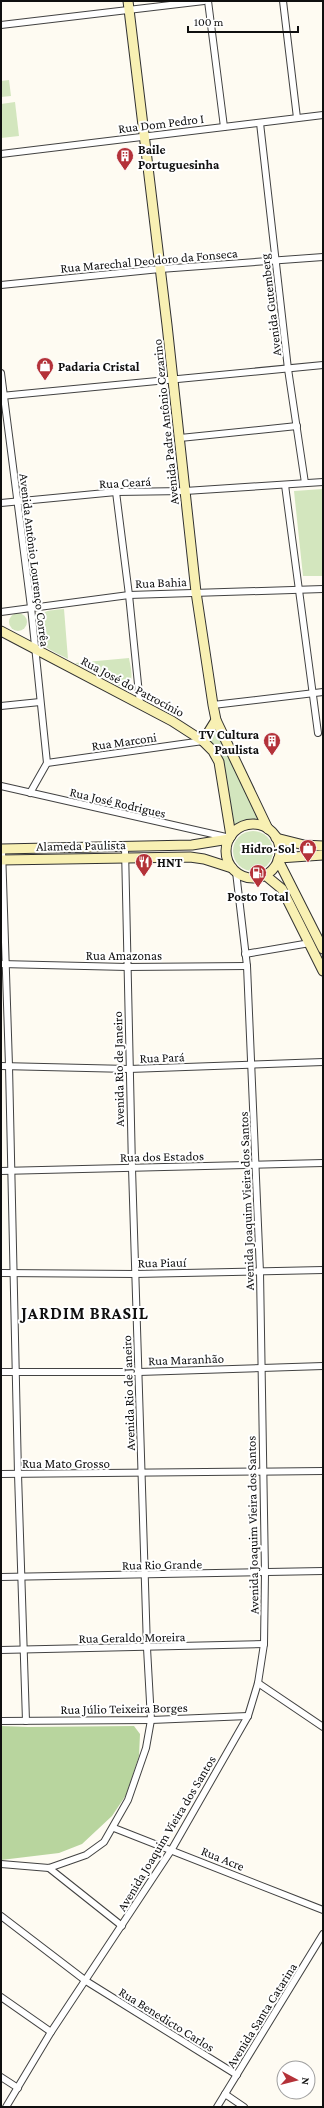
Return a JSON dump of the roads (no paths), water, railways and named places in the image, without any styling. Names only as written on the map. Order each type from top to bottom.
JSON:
[{"type":"street","name":"Avenida Padre Antônio Cezarino","points":[[128,1],[180,438],[196,592],[213,705],[216,720],[268,829]]},
{"type":"street","points":[[1,25],[204,1]]},
{"type":"street","points":[[208,1],[224,127]]},
{"type":"street","points":[[283,1],[296,118]]},
{"type":"street","name":"Rua Dom Pedro I","points":[[1,154],[323,115]]},
{"type":"street","name":"Avenida Gutemberg","points":[[260,123],[288,369],[305,483]]},
{"type":"street","name":"Rua Marechal Deodoro da Fonseca","points":[[1,285],[160,269],[323,257]]},
{"type":"street","points":[[2,396],[173,381],[323,365]]},
{"type":"street","name":"Avenida Antônio Lourenço Corrêa","points":[[1,373],[2,396],[30,607],[47,763]]},
{"type":"street","points":[[180,438],[297,426]]},
{"type":"street","name":"Rua Ceará","points":[[1,503],[116,492],[185,491],[323,482]]},
{"type":"street","points":[[284,485],[318,733]]},
{"type":"street","points":[[116,492],[129,595],[140,704]]},
{"type":"street","name":"Rua Bahia","points":[[1,612],[129,595],[323,589]]},
{"type":"street","name":"Rua José do Patrocínio","points":[[1,631],[140,704],[203,741],[213,751],[219,762],[230,838]]},
{"type":"street","points":[[213,705],[323,692]]},
{"type":"street","points":[[1,706],[40,702]]},
{"type":"street","points":[[203,741],[216,720]]},
{"type":"street","name":"Rua Marconi","points":[[47,763],[203,741]]},
{"type":"street","points":[[30,792],[47,763]]},
{"type":"street","name":"Rua José Rodrigues","points":[[1,786],[230,838]]},
{"type":"street","points":[[252,824],[268,829],[276,838],[280,851],[279,859],[270,872],[265,875],[250,878],[234,870],[226,854],[230,838],[244,826],[252,824]]},
{"type":"street","name":"Alameda Paulista","points":[[1,849],[125,848],[192,845],[230,838]]},
{"type":"street","points":[[276,838],[298,844],[323,846]]},
{"type":"street","name":"Avenida Rio de Janeiro","points":[[49,1868],[86,1855],[104,1842],[114,1828],[128,1800],[146,1748],[151,1720],[144,1576],[129,1069],[125,848]]},
{"type":"street","points":[[1,849],[3,964],[9,1066],[18,1474],[26,1721]]},
{"type":"street","points":[[279,859],[323,855]]},
{"type":"street","name":"Alameda Paulista","points":[[2,860],[190,857],[204,859],[234,870]]},
{"type":"street","points":[[279,859],[323,949]]},
{"type":"street","name":"Avenida Joaquim Vieira dos Santos","points":[[6,2107],[51,2032],[172,1849],[248,1716],[258,1683],[264,1644],[265,1573],[260,1272],[247,966],[234,870]]},
{"type":"street","points":[[265,875],[282,889],[323,971]]},
{"type":"street","points":[[245,954],[310,943]]},
{"type":"street","name":"Rua Amazonas","points":[[3,964],[127,967],[247,966]]},
{"type":"street","name":"Rua Pará","points":[[1,1066],[129,1069],[323,1062]]},
{"type":"street","name":"Rua dos Estados","points":[[1,1171],[323,1163]]},
{"type":"street","name":"Rua Piauí","points":[[1,1273],[135,1274],[323,1270]]},
{"type":"street","name":"Rua Maranhão","points":[[1,1372],[139,1372],[323,1366]]},
{"type":"street","name":"Rua Mato Grosso","points":[[1,1474],[142,1474],[323,1470]]},
{"type":"street","name":"Rua Rio Grande","points":[[1,1577],[144,1576],[323,1571]]},
{"type":"street","name":"Rua Geraldo Moreira","points":[[1,1650],[147,1648],[264,1644]]},
{"type":"street","points":[[258,1683],[323,1727]]},
{"type":"street","name":"Rua Júlio Teixeira Borges","points":[[1,1721],[151,1720],[248,1716]]},
{"type":"street","name":"Rua Acre","points":[[114,1828],[172,1849],[323,1910]]},
{"type":"street","points":[[1,1864],[49,1868],[122,1926]]},
{"type":"street","name":"Rua Benedicto Carlos","points":[[1,1916],[86,1981],[237,2075]]},
{"type":"street","name":"Avenida Santa Catarina","points":[[217,2107],[323,1934]]},
{"type":"street","points":[[1,1997],[51,2032]]},
{"type":"street","points":[[1,2077],[18,2088]]},
{"type":"street","points":[[225,2094],[244,2107]]},
{"type":"place","name":"Baile Portuguesinha","points":[[125,171]]},
{"type":"place","name":"Padaria Cristal","points":[[45,381]]},
{"type":"place","name":"TV Cultura Paulista","points":[[272,756]]},
{"type":"place","name":"Hidro-Sol","points":[[308,863]]},
{"type":"place","name":"HNT","points":[[144,877]]},
{"type":"place","name":"Posto Total","points":[[258,888]]},
{"type":"district","name":"JARDIM BRASIL","points":[[85,1313]]}]
